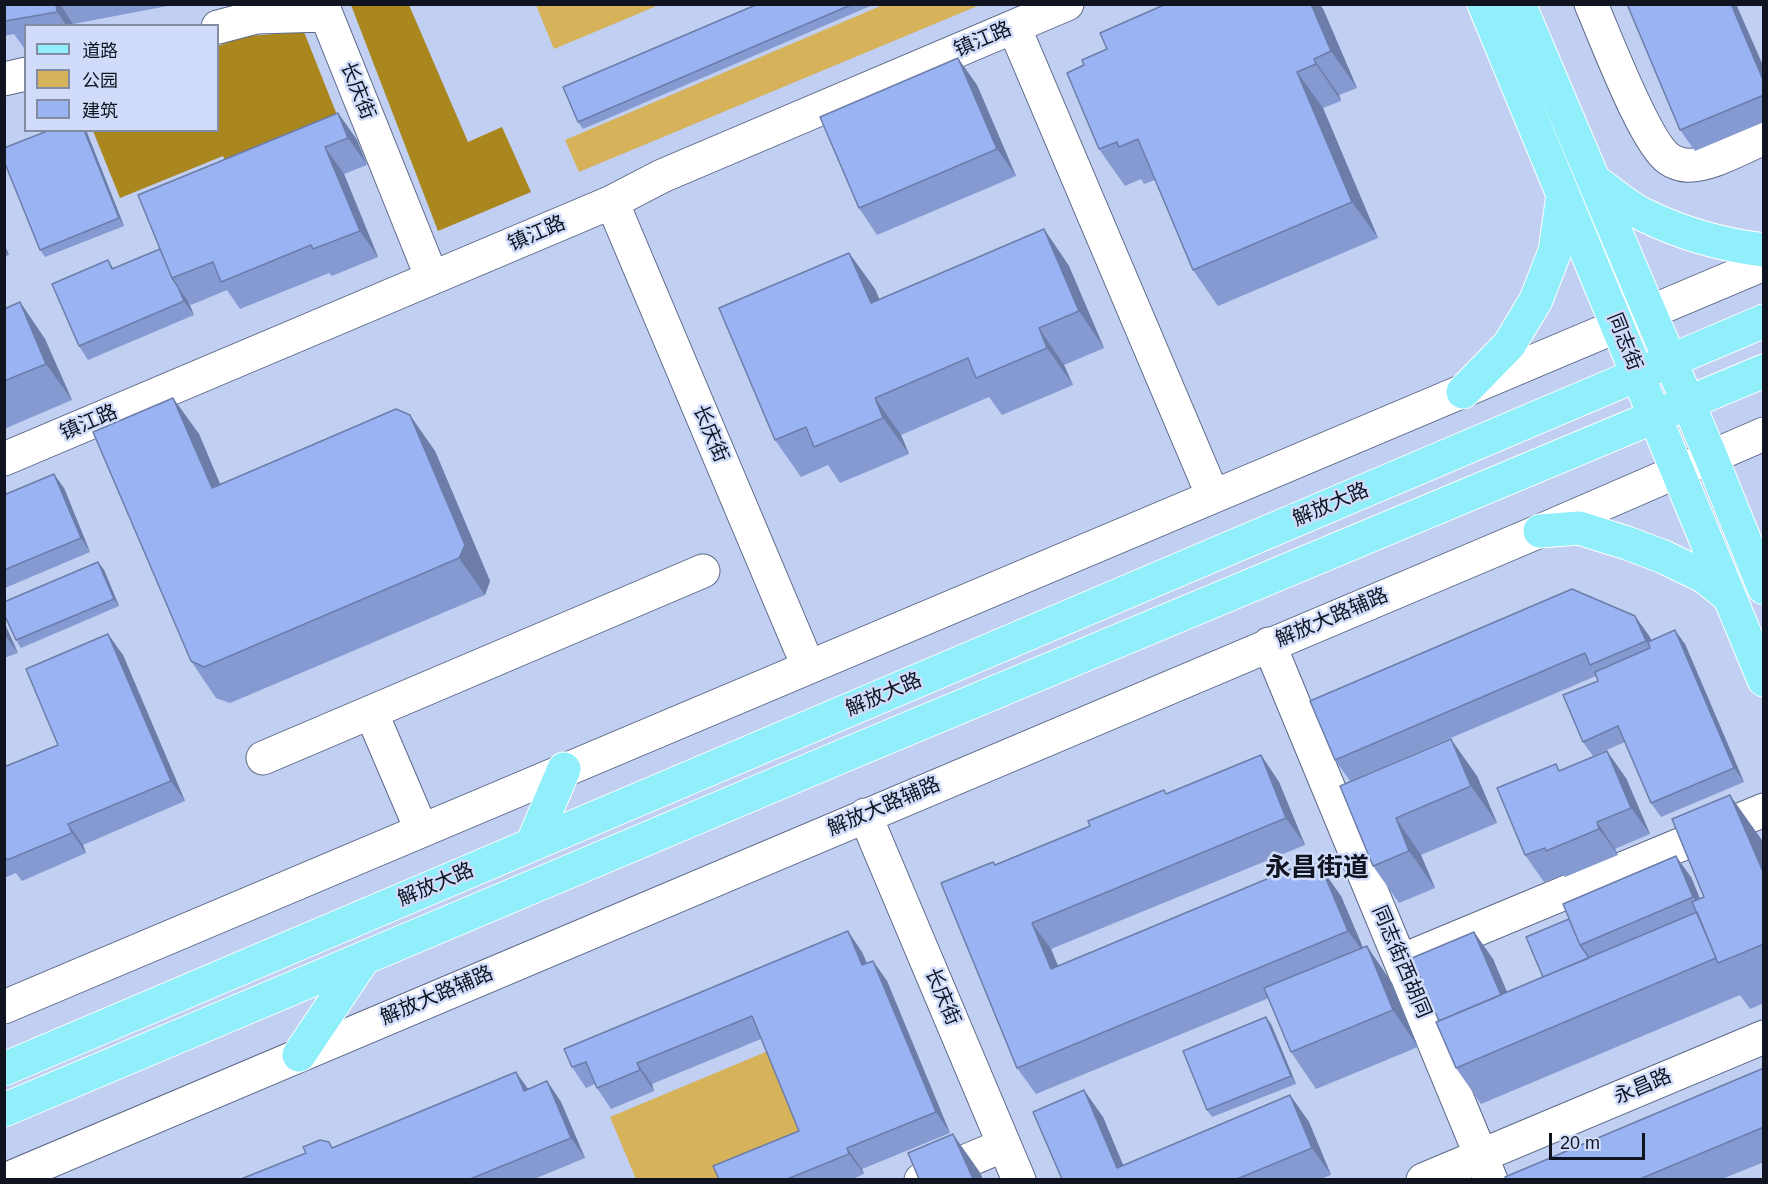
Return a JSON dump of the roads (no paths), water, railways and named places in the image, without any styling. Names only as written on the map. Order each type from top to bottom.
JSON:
[{"type":"main road","name":"同志街","points":[[1484,4],[1764,680]]},
{"type":"main road","name":"同志街","points":[[1520,4],[1762,579]]},
{"type":"main road","points":[[1596,182],[1641,213],[1671,226],[1733,247],[1764,250]]},
{"type":"main road","points":[[1463,392],[1509,345],[1536,300],[1555,251],[1563,193]]},
{"type":"main road","name":"解放大路","points":[[4,1069],[1764,321]]},
{"type":"main road","name":"解放大路","points":[[4,1110],[834,759],[1764,371]]},
{"type":"main road","points":[[1540,531],[1579,528],[1627,543],[1664,557],[1705,577],[1727,595]]},
{"type":"main road","points":[[532,844],[564,769]]},
{"type":"main road","points":[[299,1055],[364,958]]},
{"type":"street","name":"镇江路","points":[[4,459],[612,202],[662,176],[1067,4]]},
{"type":"street","points":[[1591,4],[1646,127],[1668,159],[1684,165],[1700,165],[1764,138]]},
{"type":"street","points":[[219,27],[255,11],[324,10]]},
{"type":"street","name":"长庆街","points":[[324,10],[432,278]]},
{"type":"street","points":[[1014,27],[1213,496]]},
{"type":"street","points":[[4,79],[24,74]]},
{"type":"street","name":"长庆街","points":[[612,202],[808,666]]},
{"type":"street","points":[[4,1007],[1764,264]]},
{"type":"street","name":"解放大路辅路","points":[[5,1179],[1540,531],[1764,434]]},
{"type":"street","points":[[263,758],[703,571]]},
{"type":"street","name":"同志街西胡同","points":[[1269,644],[1486,1167]]},
{"type":"street","points":[[371,712],[421,830]]},
{"type":"street","points":[[1401,962],[1764,810]]},
{"type":"street","name":"长庆街","points":[[865,815],[1019,1179]]},
{"type":"street","name":"永昌路","points":[[1423,1179],[1486,1167],[1764,1037]]},
{"type":"street","points":[[921,1179],[1004,1145]]},
{"type":"district","name":"永昌街道","points":[[1317,869]]}]
